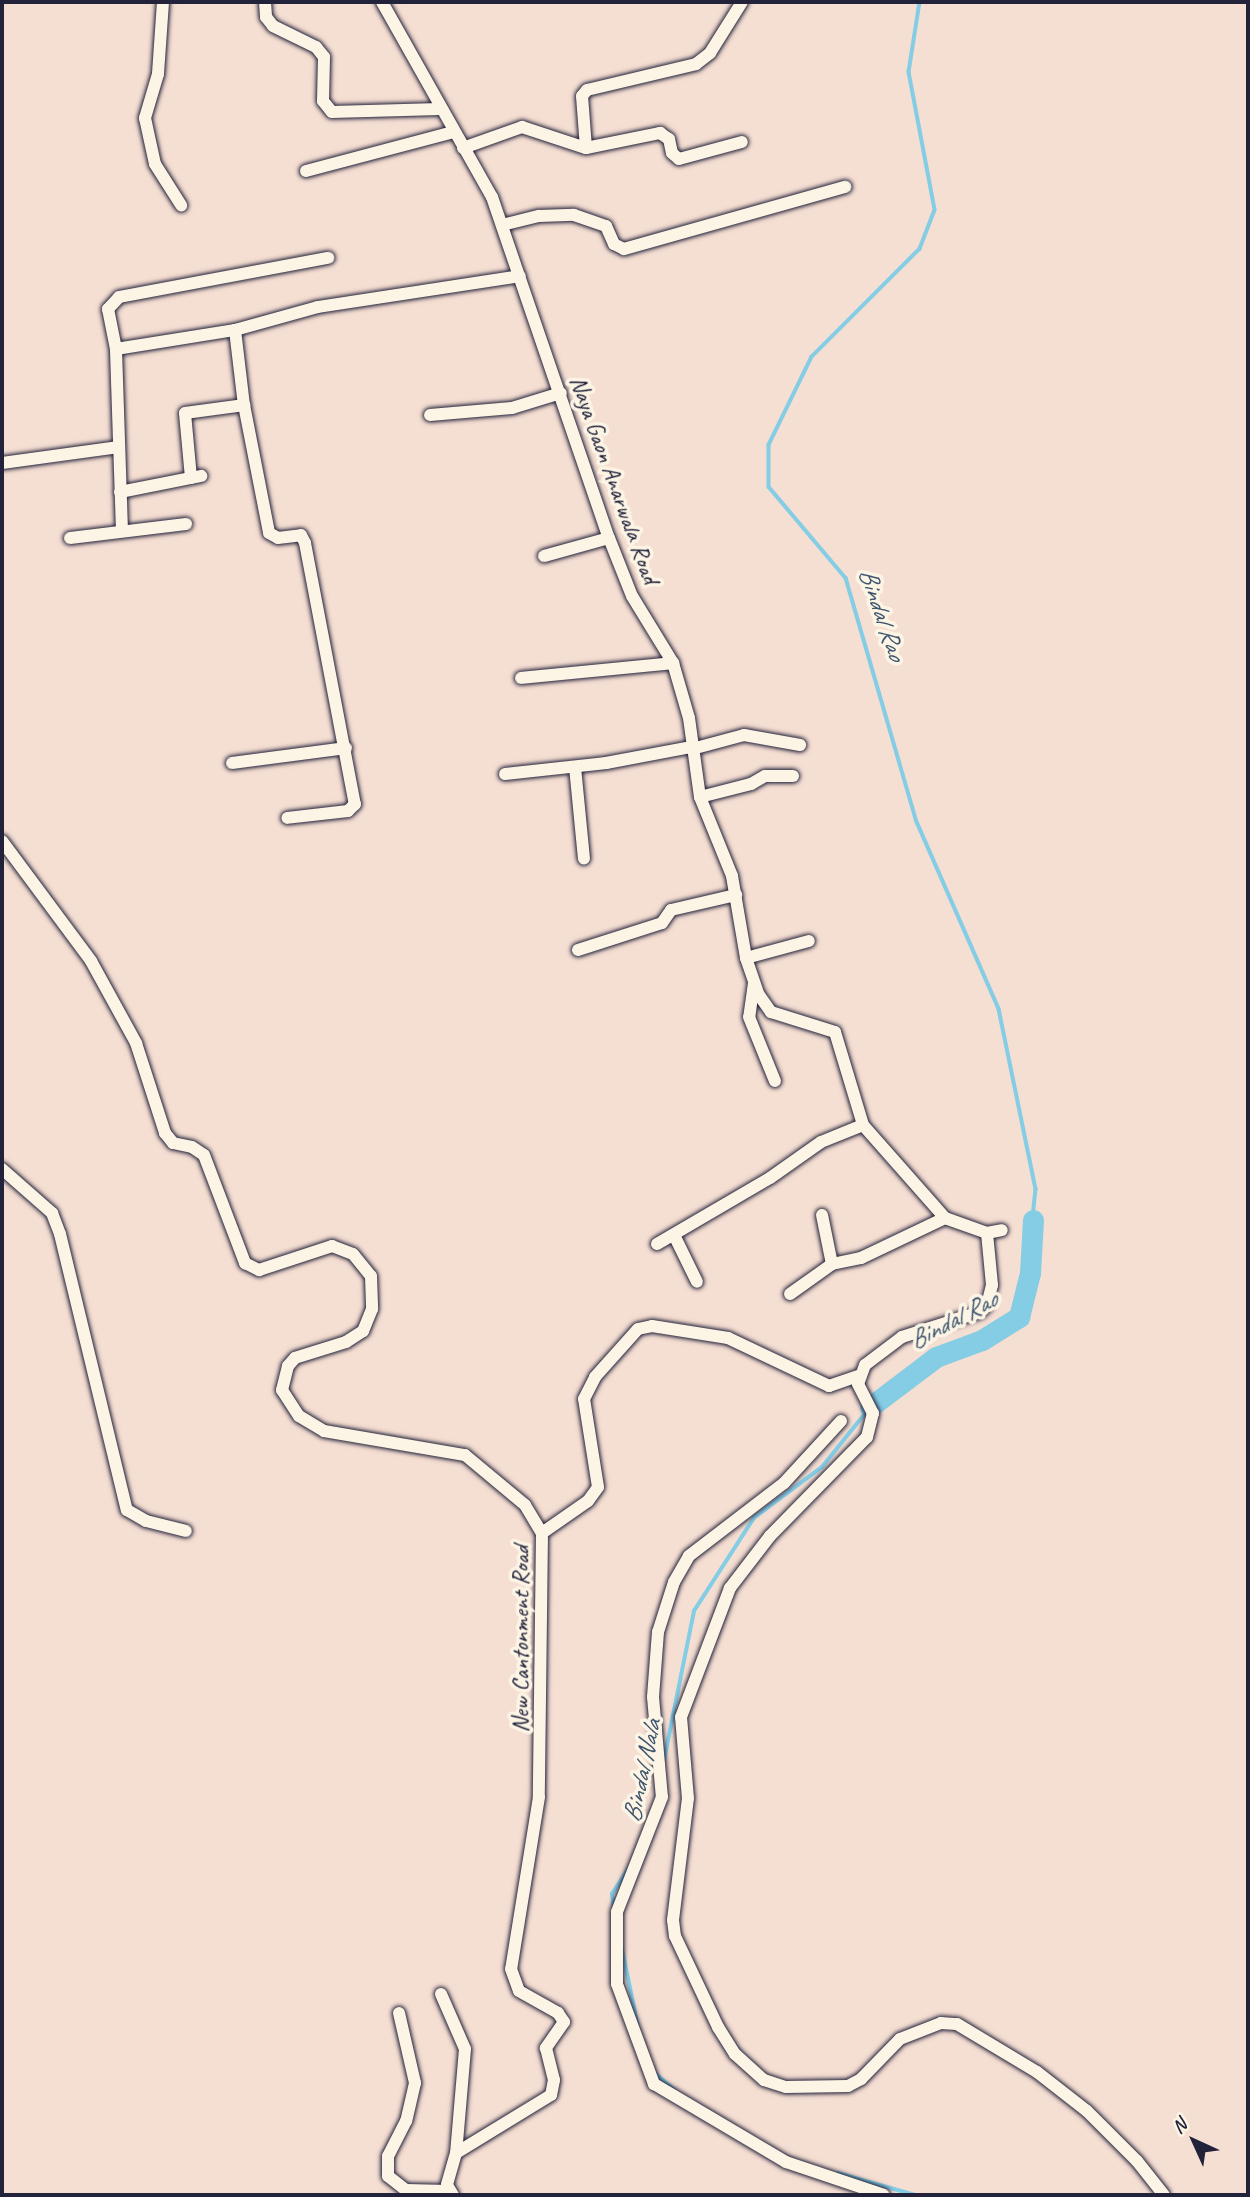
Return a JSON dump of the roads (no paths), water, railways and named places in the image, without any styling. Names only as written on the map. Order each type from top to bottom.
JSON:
[{"type":"street","points":[[163,2],[158,74],[145,118],[155,164],[180,205]]},
{"type":"street","points":[[265,2],[266,17],[273,26],[316,47],[324,57],[323,101],[332,111],[440,109]]},
{"type":"street","name":"Naya Gaon Anarwala Road","points":[[382,2],[440,109],[483,179],[520,276],[609,538],[632,596],[673,663],[689,718],[700,797],[736,895],[746,958],[754,981],[771,1012],[835,1032],[863,1125],[945,1218],[987,1233]]},
{"type":"street","points":[[586,148],[582,96],[587,90],[696,64],[710,53],[741,2]]},
{"type":"street","points":[[464,148],[522,127],[586,148],[660,132],[669,139],[672,153],[679,159],[742,142]]},
{"type":"street","points":[[306,171],[454,132]]},
{"type":"street","points":[[502,225],[539,216],[574,215],[606,226],[614,244],[624,249],[845,187]]},
{"type":"street","points":[[122,531],[116,349],[107,309],[119,297],[328,258]]},
{"type":"street","points":[[116,349],[235,330],[318,307],[520,276]]},
{"type":"street","points":[[235,330],[244,405],[269,533],[278,538],[301,535],[306,543],[346,748],[353,808],[287,818]]},
{"type":"street","points":[[430,415],[512,408],[561,393]]},
{"type":"street","points":[[120,492],[196,477],[185,413],[244,405]]},
{"type":"street","points":[[2,463],[119,447]]},
{"type":"street","points":[[70,538],[186,524]]},
{"type":"street","points":[[544,556],[609,538]]},
{"type":"street","points":[[521,678],[673,663]]},
{"type":"street","points":[[505,774],[575,767],[692,748],[744,735],[800,746]]},
{"type":"street","points":[[232,763],[346,748]]},
{"type":"street","points":[[575,767],[584,859]]},
{"type":"street","points":[[700,797],[765,776],[793,776]]},
{"type":"street","name":"New Cantonment Road","points":[[2,841],[91,961],[136,1043],[165,1133],[173,1143],[192,1146],[204,1156],[245,1263],[259,1270],[332,1246],[353,1254],[371,1276],[372,1309],[363,1331],[346,1342],[295,1358],[288,1366],[282,1390],[299,1416],[324,1431],[465,1455],[518,1498],[542,1533],[539,1797],[511,1969],[519,1991],[558,2013],[564,2022],[546,2048],[554,2080],[551,2095],[456,2153]]},
{"type":"street","points":[[578,950],[662,923],[671,910],[736,895]]},
{"type":"street","points":[[746,958],[809,941]]},
{"type":"street","points":[[754,981],[749,1017],[775,1080]]},
{"type":"street","points":[[657,1244],[771,1178],[821,1142],[863,1125]]},
{"type":"street","points":[[2,1169],[52,1213],[60,1234],[127,1510],[146,1521],[186,1531]]},
{"type":"street","points":[[822,1215],[832,1264]]},
{"type":"street","points":[[790,1294],[832,1264],[861,1258],[945,1218]]},
{"type":"street","points":[[542,1533],[588,1502],[598,1487],[584,1399],[595,1377],[638,1329],[652,1326],[728,1338],[829,1386],[858,1380],[873,1358],[902,1337],[973,1314],[987,1305],[992,1284],[987,1233],[1002,1230]]},
{"type":"street","points":[[674,1234],[697,1282]]},
{"type":"street","points":[[858,1380],[873,1413],[872,1429],[853,1456],[747,1562],[715,1622],[681,1717],[688,1798],[673,1920],[675,1936],[718,2027],[735,2054],[764,2080],[786,2087],[848,2086],[861,2079],[900,2039],[941,2023],[957,2024],[1037,2072],[1087,2111],[1137,2161],[1164,2195]]},
{"type":"street","points":[[841,1421],[784,1483],[689,1556],[674,1582],[658,1632],[653,1697],[662,1797],[617,1912],[617,1984],[654,2084],[786,2162],[884,2195]]},
{"type":"street","points":[[399,2013],[415,2084],[406,2120],[388,2156],[388,2176],[406,2190],[451,2193],[448,2173],[456,2153],[465,2049],[441,1994]]},
{"type":"waterway","name":"Bindal Rao","points":[[920,2],[909,72],[935,210],[920,249],[812,357],[769,445],[769,487],[846,578],[917,822],[999,1009],[1036,1189],[1033,1220]]},
{"type":"waterway","name":"Bindal Rao","points":[[870,1407],[936,1357],[982,1340],[1019,1317],[1030,1273],[1033,1220]]},
{"type":"waterway","name":"Bindal Nala","points":[[664,1760],[694,1611],[754,1518],[822,1467],[867,1411]]},
{"type":"waterway","name":"Bindal Nala","points":[[614,1909],[612,1894],[628,1869]]},
{"type":"waterway","name":"Bindal Nala","points":[[622,1947],[638,2025]]},
{"type":"waterway","name":"Bindal Nala","points":[[653,2071],[674,2089]]},
{"type":"waterway","name":"Bindal Nala","points":[[838,2173],[915,2195]]}]
